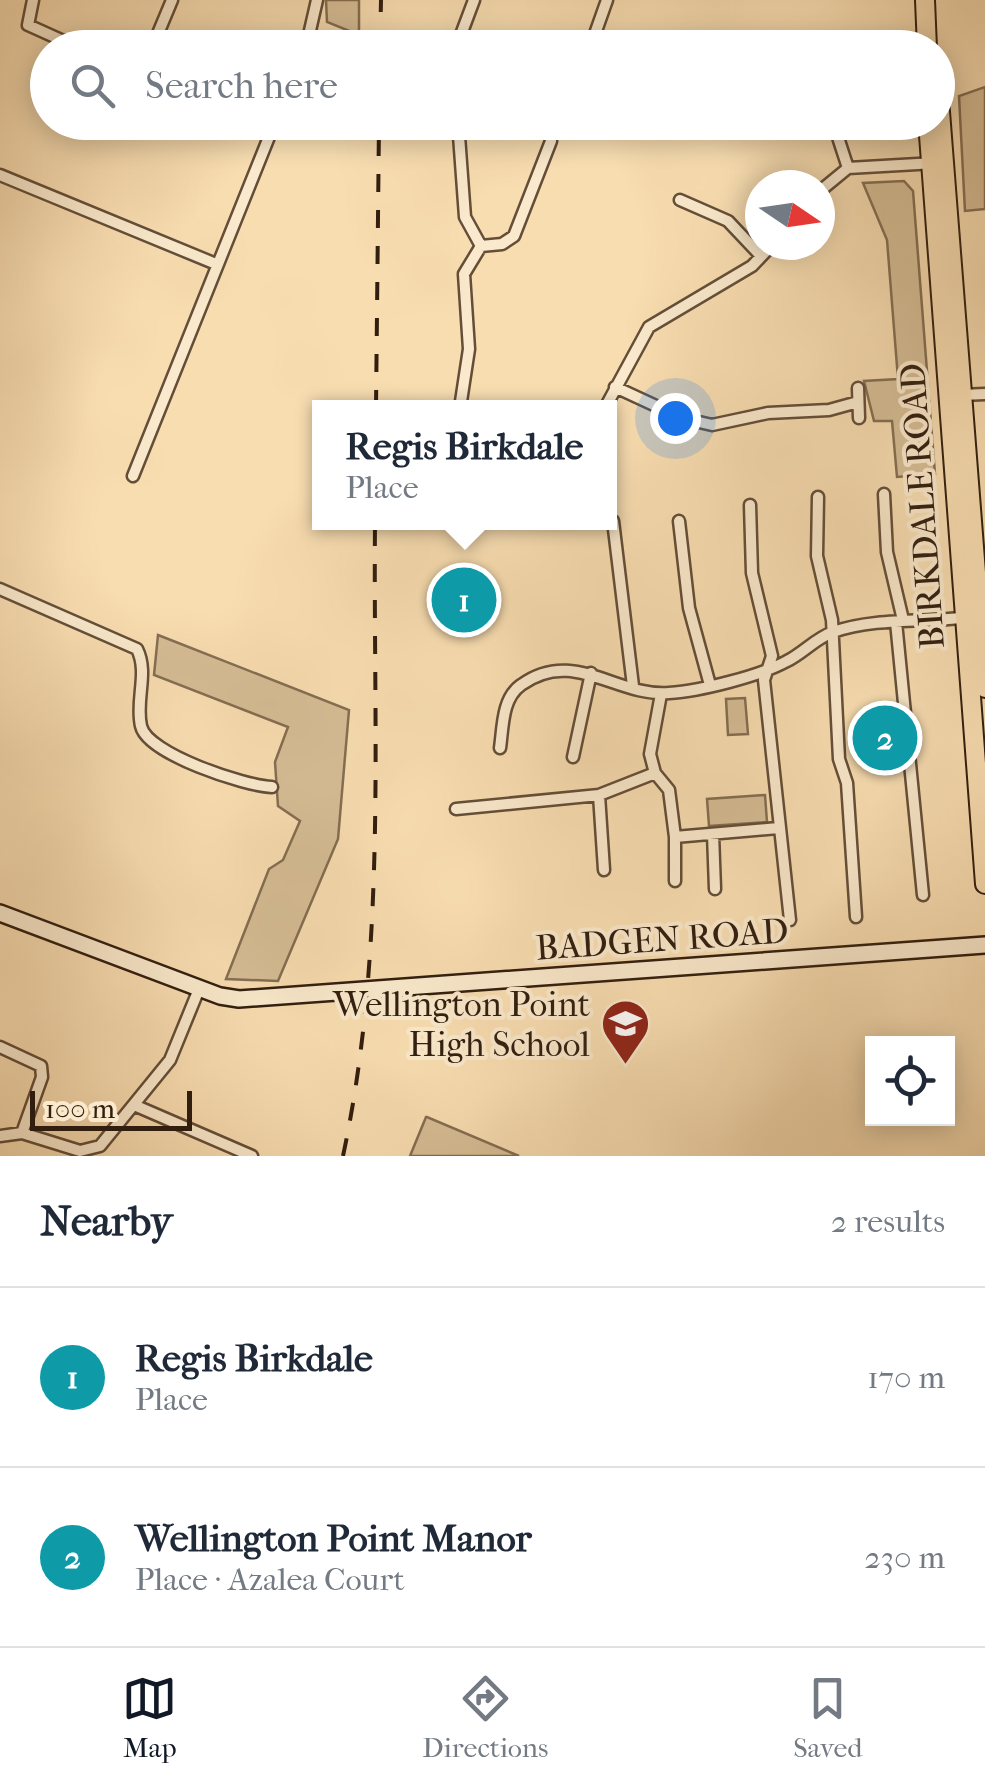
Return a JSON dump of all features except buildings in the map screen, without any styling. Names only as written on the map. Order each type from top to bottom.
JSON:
[{"type":"main road","points":[[925,0],[927,30]]},
{"type":"main road","name":"BIRKDALE ROAD","points":[[932,140],[937,163]]},
{"type":"main road","name":"BIRKDALE ROAD","points":[[937,140],[955,396],[985,688]]},
{"type":"main road","name":"BIRKDALE ROAD","points":[[955,396],[962,618],[979,721],[985,884]]},
{"type":"street","points":[[32,0],[28,26],[37,30]]},
{"type":"street","points":[[160,30],[172,0]]},
{"type":"street","points":[[463,30],[474,0]]},
{"type":"street","points":[[596,30],[607,0]]},
{"type":"street","points":[[311,30],[317,5]]},
{"type":"street","points":[[134,476],[268,140]]},
{"type":"street","points":[[459,140],[465,217],[480,246]]},
{"type":"street","points":[[480,246],[502,244],[514,236],[551,140]]},
{"type":"street","points":[[839,140],[848,168]]},
{"type":"street","points":[[835,179],[848,168],[937,163]]},
{"type":"street","points":[[0,175],[216,264]]},
{"type":"street","points":[[680,200],[728,221],[745,239]]},
{"type":"street","points":[[461,400],[469,349],[464,274],[480,246]]},
{"type":"street","points":[[609,400],[649,327],[757,260]]},
{"type":"street","points":[[615,387],[682,418],[712,425],[768,413],[829,410],[858,402]]},
{"type":"street","points":[[858,388],[859,418]]},
{"type":"street","points":[[955,396],[985,394]]},
{"type":"street","points":[[884,494],[886,552],[900,621],[923,895]]},
{"type":"street","points":[[818,497],[817,556],[832,632],[838,759],[848,783],[856,917]]},
{"type":"street","points":[[750,505],[749,550],[772,656],[764,680],[771,779],[780,802],[778,828],[784,836],[790,920]]},
{"type":"street","points":[[679,522],[689,608],[710,685]]},
{"type":"street","points":[[613,530],[633,686]]},
{"type":"street","points":[[0,589],[129,642],[142,660],[140,722],[144,735],[173,754],[251,786],[272,787]]},
{"type":"street","points":[[500,748],[507,701],[520,685],[574,669],[661,694],[710,685],[770,667],[832,632],[900,621],[962,618]]},
{"type":"street","points":[[573,757],[591,673]]},
{"type":"street","points":[[661,694],[650,754],[655,773],[669,790],[676,837],[675,880]]},
{"type":"street","points":[[456,808],[599,795],[655,773]]},
{"type":"street","points":[[599,795],[604,870]]},
{"type":"street","points":[[676,837],[778,828]]},
{"type":"street","points":[[713,834],[715,889]]},
{"type":"street","name":"BADGEN ROAD","points":[[0,913],[199,988],[239,999],[985,945]]},
{"type":"street","points":[[0,1136],[22,1133],[80,1152],[108,1139],[177,1048],[199,988]]},
{"type":"street","points":[[0,1047],[40,1066],[42,1076],[22,1133]]},
{"type":"street","points":[[134,1105],[252,1156]]},
{"type":"shaded area","points":[[326,0],[359,0],[359,30],[327,22]]},
{"type":"shaded area","points":[[985,87],[985,209],[965,211],[959,96]]},
{"type":"shaded area","points":[[904,181],[913,191],[935,474],[897,477],[892,421],[874,421],[864,381],[898,379],[887,240],[863,183]]},
{"type":"shaded area","points":[[158,635],[349,710],[338,839],[278,981],[226,979],[269,869],[283,860],[300,821],[278,806],[275,762],[288,727],[154,675]]},
{"type":"shaded area","points":[[745,698],[748,734],[728,735],[726,699]]},
{"type":"shaded area","points":[[765,795],[767,822],[709,826],[707,799]]},
{"type":"shaded area","points":[[427,1117],[519,1156],[410,1156]]},
{"type":"railway","points":[[380,30],[381,0]]},
{"type":"railway","points":[[376,400],[379,140]]},
{"type":"railway","points":[[343,1156],[357,1078],[372,920],[375,530]]},
{"type":"place","name":"Regis Birkdale","points":[[464,600]]},
{"type":"place","name":"Wellington Point Manor","points":[[885,738]]},
{"type":"place","name":"Wellington Point High School","points":[[625,1066]]}]
